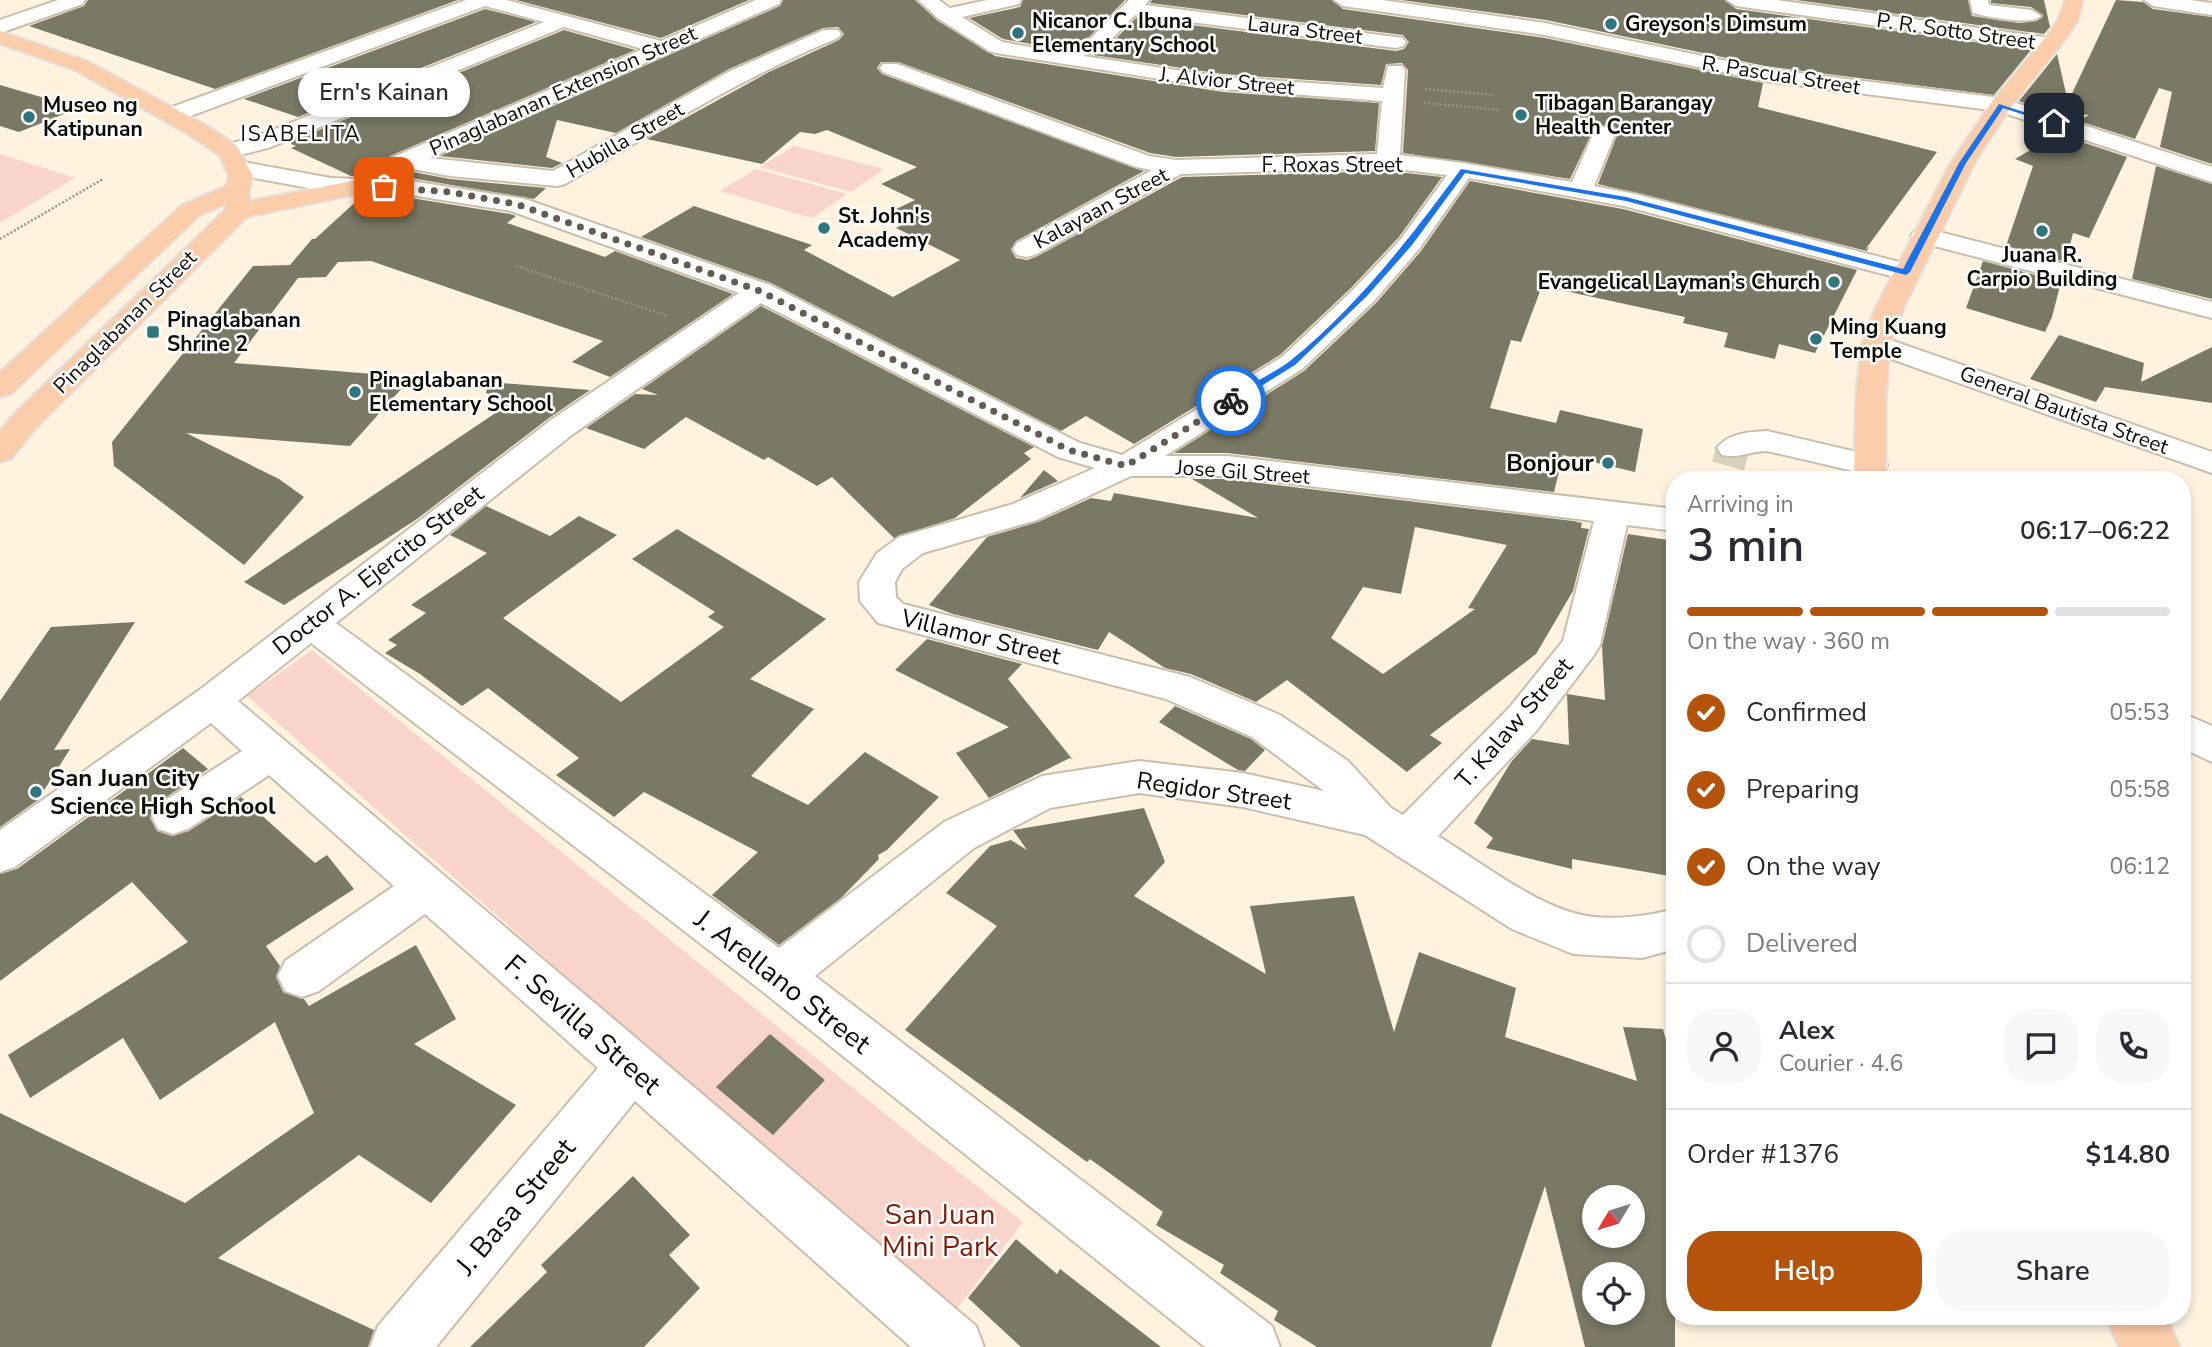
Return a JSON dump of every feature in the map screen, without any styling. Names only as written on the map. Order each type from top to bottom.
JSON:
[{"type":"main road","points":[[1870,471],[1871,395],[1877,344],[1906,272],[1962,163],[2067,21],[2074,0]]},
{"type":"main road","points":[[0,37],[82,66],[172,115],[236,180],[357,187]]},
{"type":"main road","name":"Pinaglabanan Street","points":[[0,388],[191,210],[236,180]]},
{"type":"main road","name":"Pinaglabanan Street","points":[[0,452],[236,180]]},
{"type":"main road","points":[[2139,1325],[2151,1347]]},
{"type":"street","points":[[0,10],[31,0]]},
{"type":"street","points":[[0,27],[76,0]]},
{"type":"street","points":[[172,115],[484,0],[663,48]]},
{"type":"street","name":"Pinaglabanan Extension Street","points":[[357,187],[406,160],[772,0]]},
{"type":"street","name":"J. Alvior Street","points":[[927,0],[996,47],[1223,83],[1394,94]]},
{"type":"street","points":[[946,15],[1012,0]]},
{"type":"street","name":"R. Pascual Street","points":[[1343,0],[1406,4],[1765,75],[1998,111],[2212,175]]},
{"type":"street","name":"P. R. Sotto Street","points":[[1736,0],[2051,44]]},
{"type":"street","points":[[1979,0],[1980,9],[1983,10],[2067,21]]},
{"type":"street","points":[[2067,0],[2074,0]]},
{"type":"street","points":[[2154,0],[2212,9]]},
{"type":"street","points":[[1060,59],[1097,43],[1135,4]]},
{"type":"street","name":"Laura Street","points":[[1135,4],[1396,42]]},
{"type":"street","points":[[1388,162],[1396,42],[1406,4]]},
{"type":"street","points":[[236,180],[263,142],[563,21]]},
{"type":"street","name":"Hubilla Street","points":[[406,160],[450,169],[557,179],[737,75],[831,34]]},
{"type":"street","name":"F. Roxas Street","points":[[890,68],[1117,153],[1176,167],[1388,162],[1463,170],[1626,199],[1906,272]]},
{"type":"street","points":[[1998,111],[2134,157]]},
{"type":"street","points":[[1580,191],[1605,132]]},
{"type":"street","name":"Kalayaan Street","points":[[1026,249],[1176,167]]},
{"type":"street","name":"Villamor Street","points":[[1392,829],[1333,773],[1266,726],[1176,687],[891,614],[878,601],[877,582],[888,561],[911,545],[1025,512],[1126,466],[1292,363],[1373,285],[1410,244],[1463,170]]},
{"type":"street","name":"Jose Gil Street","points":[[236,180],[285,178],[357,187],[437,191],[516,204],[760,291],[1069,450],[1126,466],[1227,466],[1666,519]]},
{"type":"street","points":[[1924,236],[2212,310]]},
{"type":"street","name":"Doctor A. Ejercito Street","points":[[0,854],[212,701],[562,427],[760,291]]},
{"type":"street","name":"General Bautista Street","points":[[1877,344],[2212,463]]},
{"type":"street","points":[[1729,464],[1748,442],[1767,441],[1867,471]]},
{"type":"street","name":"T. Kalaw Street","points":[[1392,829],[1473,774],[1523,719],[1581,645],[1613,511]]},
{"type":"street","name":"J. Arellano Street","points":[[310,623],[779,976],[1251,1347]]},
{"type":"street","name":"F. Sevilla Street","points":[[212,701],[955,1347]]},
{"type":"street","points":[[2191,733],[2212,746]]},
{"type":"street","points":[[173,817],[271,753]]},
{"type":"street","name":"Regidor Street","points":[[779,976],[959,835],[1042,793],[1139,777],[1243,790],[1392,829],[1528,915],[1573,934],[1642,938],[1666,931]]},
{"type":"street","points":[[303,975],[427,888]]},
{"type":"street","name":"J. Basa Street","points":[[399,1347],[632,1066]]},
{"type":"path","points":[[1394,94],[1494,95]]},
{"type":"path","points":[[1394,94],[1500,110]]},
{"type":"path","points":[[0,239],[103,179]]},
{"type":"path","points":[[516,266],[705,328]]},
{"type":"green space","points":[[794,146],[884,169],[851,192],[760,167]]},
{"type":"green space","points":[[0,154],[75,178],[0,223]]},
{"type":"green space","points":[[756,169],[847,194],[812,218],[720,191]]},
{"type":"green space","name":"San Juan Mini Park","points":[[312,650],[905,1130],[1023,1222],[952,1315],[247,696]]},
{"type":"building","points":[[88,0],[458,0],[215,89],[29,26],[84,6]]},
{"type":"building","points":[[516,0],[749,0],[661,38]]},
{"type":"building","points":[[783,0],[915,0],[938,21],[995,56],[1223,92],[1379,103],[1375,151],[1176,157],[1150,153],[898,62],[881,62],[877,68],[882,74],[1144,171],[1016,241],[1011,250],[1016,258],[1027,260],[1036,257],[1182,177],[1388,171],[1442,177],[1399,237],[1352,287],[1280,355],[1134,444],[1086,416],[1061,431],[771,283],[641,237],[694,206],[812,245],[804,250],[893,297],[960,260],[896,228],[913,219],[894,210],[915,200],[881,184],[917,167],[827,130],[815,134],[800,132],[762,164],[647,139],[769,72],[839,40],[844,34],[838,27],[823,28],[729,69],[616,133],[557,120],[546,157],[562,163],[552,168],[440,156],[780,6]]},
{"type":"building","points":[[1023,0],[1125,0],[1089,37],[1058,49],[1003,39],[969,18],[1020,7]]},
{"type":"building","points":[[1152,0],[1332,0],[1343,9],[1545,38],[1763,83],[1758,107],[1937,152],[1865,250],[1869,247],[1867,251],[1598,184],[1618,133],[1613,124],[1595,126],[1570,179],[1403,153],[1408,70],[1402,63],[1386,64],[1381,85],[1223,74],[1093,55],[1106,49],[1136,18],[1396,51],[1404,49],[1409,42],[1403,35],[1150,3]]},
{"type":"building","points":[[1401,0],[1725,0],[1736,9],[2031,50],[1994,95],[1765,66],[1546,20]]},
{"type":"building","points":[[1796,0],[1968,0],[1972,16],[2019,23],[2037,21],[2043,15],[2031,7],[1991,3],[1991,0],[2044,0],[2050,27],[2044,34]]},
{"type":"building","points":[[2116,0],[2143,2],[2153,9],[2212,17],[2212,164],[2160,147],[2172,92],[2159,88],[2135,139],[2079,121],[2089,115],[2039,108],[2019,101],[2057,54],[2068,102]]},
{"type":"building","points":[[485,9],[536,22],[298,117],[244,99]]},
{"type":"building","points":[[564,30],[635,50],[390,156],[384,163],[389,170],[398,173],[408,171],[450,179],[546,188],[534,199],[411,178],[351,176],[291,148],[296,146],[291,144],[292,141]]},
{"type":"building","name":"Museo ng Katipunan","points":[[0,85],[79,108],[19,132],[0,126]]},
{"type":"building","points":[[2058,134],[2127,157],[2089,238],[2073,233],[2066,262],[2006,246],[2033,166],[2015,159]]},
{"type":"building","points":[[2156,166],[2212,184],[2212,299],[2132,279]]},
{"type":"building","points":[[1470,181],[1623,209],[1857,270],[1815,353],[1779,344],[1775,359],[1724,347],[1728,333],[1683,323],[1685,317],[1542,286],[1521,342],[1511,340],[1490,408],[1556,423],[1560,410],[1643,429],[1635,472],[1563,455],[1554,492],[1227,453],[1174,453],[1304,371],[1376,303],[1421,251]]},
{"type":"building","points":[[362,196],[411,198],[510,214],[516,216],[507,223],[605,257],[615,251],[733,294],[610,377],[572,362],[603,341],[371,261],[338,262],[326,277],[298,278],[234,363],[412,377],[350,446],[186,433],[279,479],[304,497],[244,565],[114,466],[112,442],[253,266],[290,265],[312,239]]},
{"type":"building","points":[[1983,261],[2061,282],[2045,332],[1966,308]]},
{"type":"building","points":[[761,306],[1034,447],[1024,453],[1031,459],[955,518],[894,538],[832,477],[817,486],[768,457],[764,460],[686,417],[644,449],[586,428],[635,394],[658,395],[642,389]]},
{"type":"building","points":[[2059,335],[2144,363],[2141,382],[2212,347],[2212,403],[2105,387],[2096,402],[2030,379]]},
{"type":"building","points":[[488,382],[590,390],[417,519],[284,605],[244,582],[512,402],[486,393]]},
{"type":"building","points":[[1044,470],[1058,481],[1020,498]]},
{"type":"building","points":[[1192,479],[1227,479],[1573,521],[1582,523],[1581,528],[1589,529],[1573,591],[1536,654],[1430,735],[1442,743],[1407,772],[1287,680],[1256,702],[1191,674],[1165,668],[1109,632],[1098,650],[953,614],[929,605],[987,537],[1038,522],[1091,498],[1111,501],[1114,493],[1258,518]],"holes":[[[1415,527],[1507,545],[1468,608],[1475,609],[1383,674],[1331,638],[1363,587],[1401,594]]]},
{"type":"building","points":[[486,506],[550,536],[579,516],[617,535],[503,618],[621,702],[724,627],[708,617],[715,612],[632,559],[677,529],[826,619],[750,679],[814,709],[751,776],[808,805],[865,752],[939,797],[887,850],[878,855],[879,859],[841,898],[779,945],[712,895],[758,852],[644,792],[614,817],[556,775],[579,758],[488,688],[462,706],[420,674],[385,653],[397,645],[388,640],[426,613],[411,605],[487,553],[450,535]]},
{"type":"building","points":[[1628,534],[1666,540],[1666,875],[1572,859],[1572,869],[1486,848],[1493,838],[1474,823],[1511,762],[1532,739],[1569,745],[1567,694],[1605,700],[1602,646]]},
{"type":"building","points":[[135,622],[54,750],[70,749],[38,800],[0,827],[0,701],[51,627]]},
{"type":"building","points":[[927,639],[1022,664],[1008,679],[1073,760],[1070,758],[989,798],[956,753],[1009,727],[895,670]]},
{"type":"building","points":[[1175,706],[1251,739],[1265,750],[1245,771],[1238,770],[1159,722]]},
{"type":"building","points":[[183,748],[208,769],[156,804],[150,818],[157,831],[172,836],[189,831],[241,797],[315,863],[327,855],[354,889],[266,946],[280,966],[276,977],[283,992],[304,999],[309,1006],[416,945],[456,1019],[414,1044],[516,1105],[431,1203],[359,1155],[218,1258],[374,1330],[368,1347],[0,1347],[0,1113],[185,1203],[314,1113],[275,1022],[160,1100],[123,1038],[30,1098],[8,1055],[188,942],[132,882],[0,981],[0,874],[17,869]]},
{"type":"building","points":[[1144,808],[1165,862],[1134,896],[1266,974],[1250,906],[1354,896],[1394,1032],[1419,952],[1516,988],[1505,1037],[1637,1081],[1623,1027],[1663,1029],[1666,1040],[1666,1325],[1675,1325],[1675,1347],[1585,1347],[1545,1186],[1491,1347],[1317,1347],[1274,1320],[1278,1311],[1220,1273],[1224,1265],[1156,1225],[1163,1212],[1090,1159],[1087,1162],[905,1030],[997,926],[946,893],[990,846],[1011,840],[1027,850],[1013,830]]},
{"type":"building","points":[[770,1034],[825,1080],[773,1135],[716,1087]]},
{"type":"building","points":[[633,1176],[690,1235],[669,1255],[700,1288],[644,1347],[470,1347],[547,1272],[541,1265]]},
{"type":"building","points":[[1016,1239],[1057,1274],[1060,1269],[1161,1347],[1021,1347],[968,1298]]},
{"type":"tunnel","points":[[1728,466],[1733,448]]},
{"type":"way so far","points":[[384,187],[449,192],[516,204],[760,291],[1069,450],[1126,466],[1231,401]]},
{"type":"place","name":"Greyson's Dimsum","points":[[1611,24]]},
{"type":"place","name":"Nicanor C. Ibuna Elementary School","points":[[1018,33]]},
{"type":"place","name":"Tibagan Barangay Health Center","points":[[1521,115]]},
{"type":"place","name":"Museo ng Katipunan","points":[[29,117]]},
{"type":"place","name":"Ern's Kainan","points":[[384,187]]},
{"type":"place","name":"St. John's Academy","points":[[824,228]]},
{"type":"place","name":"Juana R. Carpio Building","points":[[2042,231]]},
{"type":"place","name":"Evangelical Layman’s Church","points":[[1834,282]]},
{"type":"place","name":"Pinaglabanan Shrine 2","points":[[153,332]]},
{"type":"place","name":"Ming Kuang Temple","points":[[1816,339]]},
{"type":"place","name":"Pinaglabanan Elementary School","points":[[355,392]]},
{"type":"place","name":"Bonjour","points":[[1608,463]]},
{"type":"place","name":"San Juan City Science High School","points":[[36,792]]},
{"type":"district","name":"ISABELITA","points":[[301,134]]},
{"type":"route","points":[[1231,401],[1292,363],[1364,295],[1410,244],[1463,170],[1626,199],[1906,272],[1962,163],[2001,106],[2054,123]]}]
